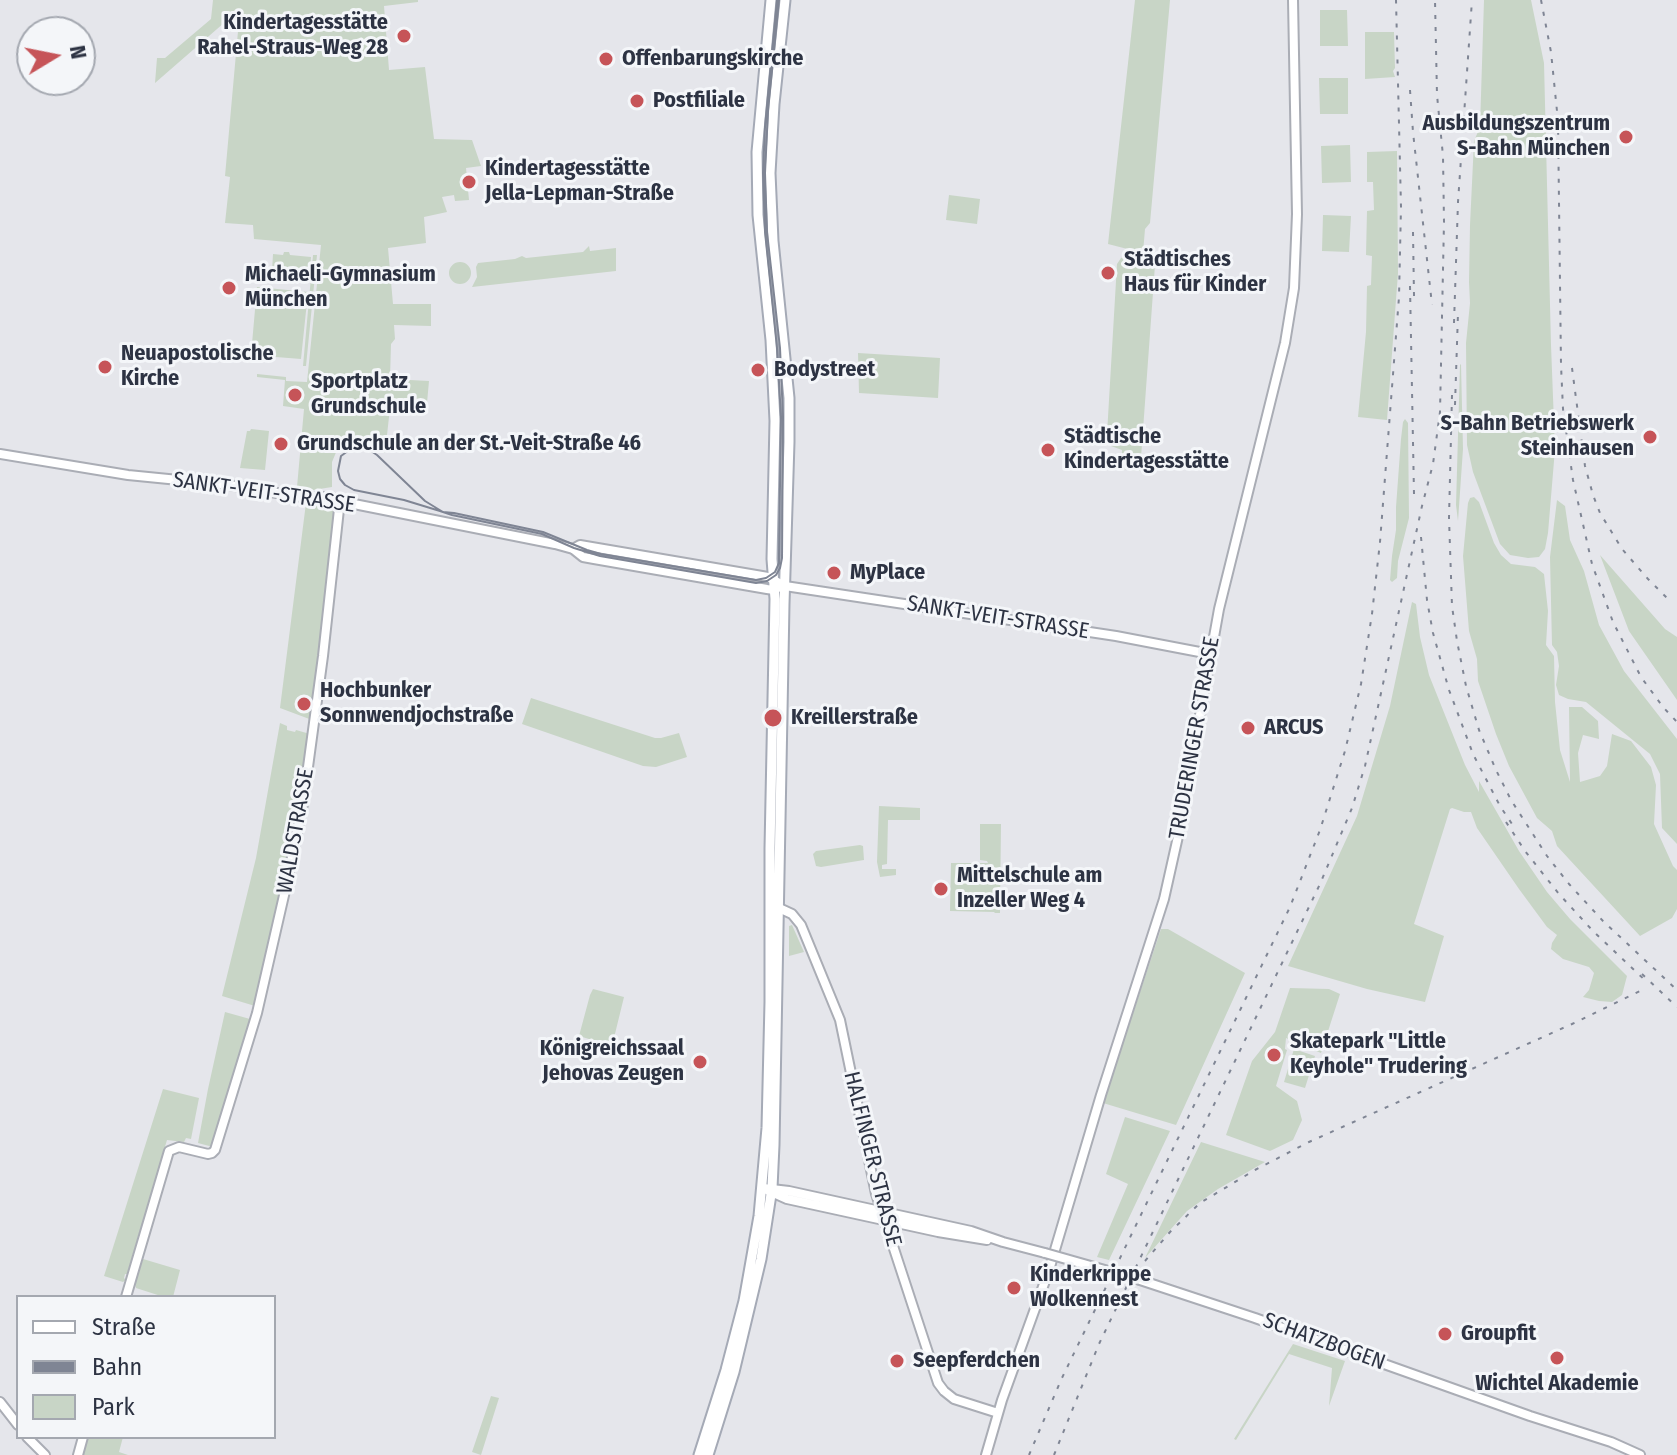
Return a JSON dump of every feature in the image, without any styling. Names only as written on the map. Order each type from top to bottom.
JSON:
[{"type":"main road","points":[[771,0],[757,173],[758,215],[775,386],[770,839],[776,915]]},
{"type":"main road","points":[[708,1455],[748,1319],[761,1259],[768,1190],[770,1002],[776,915],[789,398],[773,241],[770,177],[771,134],[785,0]]},
{"type":"main road","points":[[699,1455],[737,1332],[768,1190]]},
{"type":"street","name":"TRUDERINGER STRASSE","points":[[986,1455],[1049,1270],[1096,1111],[1158,920],[1179,832],[1210,654],[1272,400],[1291,307],[1295,270],[1297,214],[1293,0]]},
{"type":"street","name":"SANKT-VEIT-STRASSE","points":[[0,454],[128,475],[229,485],[301,497],[331,497],[573,549],[583,557],[774,590],[785,586]]},
{"type":"street","name":"WALDSTRASSE","points":[[127,1295],[169,1151],[175,1148],[212,1153],[216,1148],[257,1013],[296,842],[307,776],[340,500]]},
{"type":"street","name":"SANKT-VEIT-STRASSE","points":[[573,549],[580,545],[773,579],[785,586],[1114,636],[1210,654]]},
{"type":"street","name":"HALFINGER STRASSE","points":[[776,915],[795,918],[803,928],[840,1020],[881,1210],[938,1383],[954,1399],[998,1413]]},
{"type":"street","name":"SCHATZBOGEN","points":[[768,1190],[881,1210],[971,1231],[1140,1280],[1611,1442],[1640,1455]]},
{"type":"street","name":"SCHATZBOGEN","points":[[768,1190],[783,1199],[949,1234],[1003,1242]]},
{"type":"street","points":[[0,1402],[16,1422]]},
{"type":"street","points":[[29,1439],[45,1455]]},
{"type":"green space","points":[[213,0],[418,0],[384,6],[389,70],[425,67],[434,139],[472,140],[481,166],[466,168],[469,200],[455,201],[454,195],[442,197],[447,212],[424,217],[426,243],[388,248],[393,304],[431,304],[431,326],[394,325],[390,379],[429,381],[427,403],[391,399],[385,453],[358,442],[345,444],[337,450],[332,462],[332,487],[313,490],[297,487],[304,409],[283,406],[285,380],[257,377],[257,374],[307,382],[321,245],[254,239],[253,225],[225,223],[230,177],[225,176],[240,9],[155,83],[157,58],[165,58],[211,19]]},
{"type":"green space","points":[[1135,0],[1170,0],[1150,223],[1145,229],[1143,253],[1108,244]]},
{"type":"green space","points":[[1484,0],[1531,0],[1544,63],[1555,449],[1545,549],[1539,557],[1528,558],[1510,555],[1500,544],[1473,472],[1467,445],[1470,225],[1474,141],[1480,127]]},
{"type":"green space","points":[[1320,10],[1347,10],[1348,46],[1320,46]]},
{"type":"green space","points":[[1365,32],[1394,32],[1395,77],[1365,79]]},
{"type":"green space","points":[[1319,78],[1348,78],[1348,114],[1320,114]]},
{"type":"green space","points":[[1350,145],[1351,182],[1322,183],[1321,146]]},
{"type":"green space","points":[[1397,151],[1398,273],[1387,420],[1358,417],[1367,286],[1371,285],[1372,256],[1366,255],[1367,211],[1374,210],[1373,182],[1367,182],[1367,152]]},
{"type":"green space","points":[[949,195],[980,199],[977,224],[946,220]]},
{"type":"green space","points":[[1323,215],[1351,216],[1349,252],[1322,251]]},
{"type":"green space","points":[[589,246],[590,251],[616,248],[616,271],[472,287],[477,277],[478,263],[583,252]]},
{"type":"green space","points":[[284,252],[311,257],[309,282],[263,276],[263,270],[272,271],[273,254],[283,255]]},
{"type":"green space","points":[[313,255],[317,255],[306,366],[303,366]]},
{"type":"green space","points":[[1126,256],[1154,262],[1155,265],[1140,471],[1121,469],[1122,450],[1111,446],[1107,434],[1117,264]]},
{"type":"green space","points":[[460,262],[471,273],[460,284],[449,273]]},
{"type":"green space","points":[[257,287],[308,292],[301,359],[251,355]]},
{"type":"green space","points":[[858,353],[940,358],[938,398],[859,393]]},
{"type":"green space","points":[[1461,364],[1463,449],[1458,521],[1456,505]]},
{"type":"green space","points":[[1405,419],[1408,423],[1409,518],[1397,578],[1392,582],[1401,439]]},
{"type":"green space","points":[[247,431],[269,431],[265,470],[240,468]]},
{"type":"green space","points":[[1474,497],[1479,502],[1501,555],[1511,564],[1535,567],[1544,574],[1548,611],[1546,645],[1554,656],[1560,750],[1570,782],[1569,707],[1582,707],[1598,721],[1599,739],[1583,735],[1578,753],[1580,782],[1600,776],[1607,766],[1612,734],[1631,741],[1651,767],[1656,785],[1654,824],[1677,870],[1677,909],[1672,918],[1640,936],[1557,846],[1552,831],[1537,818],[1496,734],[1478,681],[1477,659],[1469,631],[1463,556],[1468,503]]},
{"type":"green space","points":[[1557,500],[1565,506],[1570,540],[1584,571],[1599,625],[1624,671],[1677,739],[1677,844],[1662,828],[1660,774],[1650,754],[1586,702],[1559,695],[1556,685],[1559,666],[1557,652],[1552,645],[1550,557]]},
{"type":"green space","points":[[306,503],[335,509],[312,720],[280,708]]},
{"type":"green space","points":[[1600,555],[1665,629],[1677,637],[1677,700],[1629,631]]},
{"type":"green space","points":[[1412,602],[1416,604],[1429,675],[1465,765],[1479,792],[1479,781],[1519,851],[1547,892],[1627,976],[1622,995],[1612,1002],[1583,997],[1589,990],[1594,973],[1589,967],[1563,959],[1551,949],[1557,935],[1547,927],[1519,889],[1477,828],[1471,812],[1452,808],[1414,924],[1444,936],[1425,1002],[1288,966],[1357,816],[1390,706]]},
{"type":"green space","points":[[531,698],[655,738],[679,733],[687,757],[656,767],[643,766],[522,724]]},
{"type":"green space","points":[[280,723],[287,726],[287,730],[310,734],[300,803],[255,1006],[222,996],[256,858]]},
{"type":"green space","points":[[879,806],[920,808],[920,820],[888,820],[887,864],[882,865],[882,869],[896,869],[896,875],[880,877],[877,862]]},
{"type":"green space","points":[[980,824],[1001,824],[1000,913],[950,911],[951,863],[988,863],[980,860]]},
{"type":"green space","points":[[863,846],[864,860],[816,866],[813,854],[816,851]]},
{"type":"green space","points":[[792,925],[804,952],[789,956],[789,926]]},
{"type":"green space","points":[[1161,929],[1168,929],[1245,973],[1176,1125],[1103,1103]]},
{"type":"green space","points":[[1290,988],[1329,989],[1340,994],[1321,1053],[1286,1038],[1287,1050],[1276,1086],[1297,1101],[1302,1120],[1293,1140],[1270,1151],[1226,1135],[1252,1061],[1275,1032]]},
{"type":"green space","points":[[593,989],[624,997],[612,1046],[579,1036]]},
{"type":"green space","points":[[225,1012],[250,1019],[213,1147],[198,1143]]},
{"type":"green space","points":[[1294,1049],[1315,1056],[1305,1088],[1284,1082]]},
{"type":"green space","points":[[163,1089],[199,1098],[191,1139],[186,1138],[184,1142],[167,1140],[123,1282],[104,1276]]},
{"type":"green space","points":[[1125,1117],[1170,1131],[1109,1260],[1097,1257],[1128,1184],[1106,1174]]},
{"type":"green space","points":[[1201,1142],[1265,1162],[1187,1211],[1145,1258]]},
{"type":"green space","points":[[143,1259],[180,1270],[174,1295],[158,1295],[135,1285]]},
{"type":"green space","points":[[1293,1344],[1345,1361],[1329,1406],[1332,1368],[1289,1354],[1234,1439]]},
{"type":"green space","points":[[491,1396],[499,1398],[481,1455],[472,1452]]},
{"type":"green space","points":[[87,1439],[122,1439],[119,1452],[128,1455],[83,1455]]},
{"type":"tram line","points":[[777,0],[765,127],[763,173],[765,232],[781,417],[779,563],[775,572],[756,580],[601,554],[543,532],[443,512],[354,490],[345,485],[338,471],[341,456],[352,448],[365,447],[425,501],[443,512],[452,515],[542,534],[600,556],[756,583],[776,575],[782,558],[783,417],[765,173],[779,0]]},
{"type":"railway","points":[[1029,1455],[1061,1380],[1290,907],[1320,830],[1345,751],[1361,684],[1372,614],[1399,297],[1401,207],[1396,0]]},
{"type":"railway","points":[[1054,1455],[1099,1344],[1320,884],[1352,808],[1365,766],[1433,464],[1440,412],[1444,222],[1435,0]]},
{"type":"railway","points":[[1454,323],[1458,202],[1472,0]]},
{"type":"railway","points":[[1541,0],[1551,52],[1558,121],[1561,365],[1563,409],[1573,480],[1592,564],[1613,622],[1641,677],[1677,722]]},
{"type":"railway","points":[[1410,90],[1432,305]]},
{"type":"railway","points":[[1413,232],[1414,296]]},
{"type":"railway","points":[[1410,286],[1414,494]]},
{"type":"railway","points":[[1455,405],[1458,313]]},
{"type":"railway","points":[[1572,368],[1585,466],[1600,513],[1622,549],[1669,600]]},
{"type":"railway","points":[[1452,395],[1449,518],[1452,606],[1466,686],[1479,730],[1511,800],[1547,856],[1603,921],[1677,990]]},
{"type":"railway","points":[[1421,537],[1433,633],[1449,690],[1473,754],[1516,830]]},
{"type":"railway","points":[[1506,822],[1559,894],[1648,983]]},
{"type":"railway","points":[[1642,974],[1677,1007]]},
{"type":"railway","points":[[1145,1261],[1200,1203],[1255,1170],[1309,1142],[1646,988]]},
{"type":"place","name":"Kindertagesstätte Rahel-Straus-Weg 28","points":[[404,36]]},
{"type":"place","name":"Offenbarungskirche","points":[[606,59]]},
{"type":"place","name":"Postfiliale","points":[[637,101]]},
{"type":"place","name":"Ausbildungszentrum S-Bahn München","points":[[1626,137]]},
{"type":"place","name":"Kindertagesstätte Jella-Lepman-Straße","points":[[469,182]]},
{"type":"place","name":"Städtisches Haus für Kinder","points":[[1108,273]]},
{"type":"place","name":"Michaeli-Gymnasium München","points":[[229,288]]},
{"type":"place","name":"Neuapostolische Kirche","points":[[105,367]]},
{"type":"place","name":"Bodystreet","points":[[758,370]]},
{"type":"place","name":"Sportplatz Grundschule","points":[[295,395]]},
{"type":"place","name":"S-Bahn Betriebswerk Steinhausen","points":[[1650,437]]},
{"type":"place","name":"Grundschule an der St.-Veit-Straße 46","points":[[281,444]]},
{"type":"place","name":"Städtische Kindertagesstätte","points":[[1048,450]]},
{"type":"place","name":"MyPlace","points":[[834,573]]},
{"type":"place","name":"Hochbunker Sonnwendjochstraße","points":[[304,704]]},
{"type":"place","name":"Kreillerstraße","points":[[773,718]]},
{"type":"place","name":"ARCUS","points":[[1248,728]]},
{"type":"place","name":"Mittelschule am Inzeller Weg 4","points":[[941,889]]},
{"type":"place","name":"Skatepark \"Little Keyhole\" Trudering","points":[[1274,1055]]},
{"type":"place","name":"Königreichssaal Jehovas Zeugen","points":[[700,1062]]},
{"type":"place","name":"Kinderkrippe Wolkennest","points":[[1014,1288]]},
{"type":"place","name":"Groupfit","points":[[1445,1334]]},
{"type":"place","name":"Wichtel Akademie","points":[[1557,1358]]},
{"type":"place","name":"Seepferdchen","points":[[897,1361]]}]
